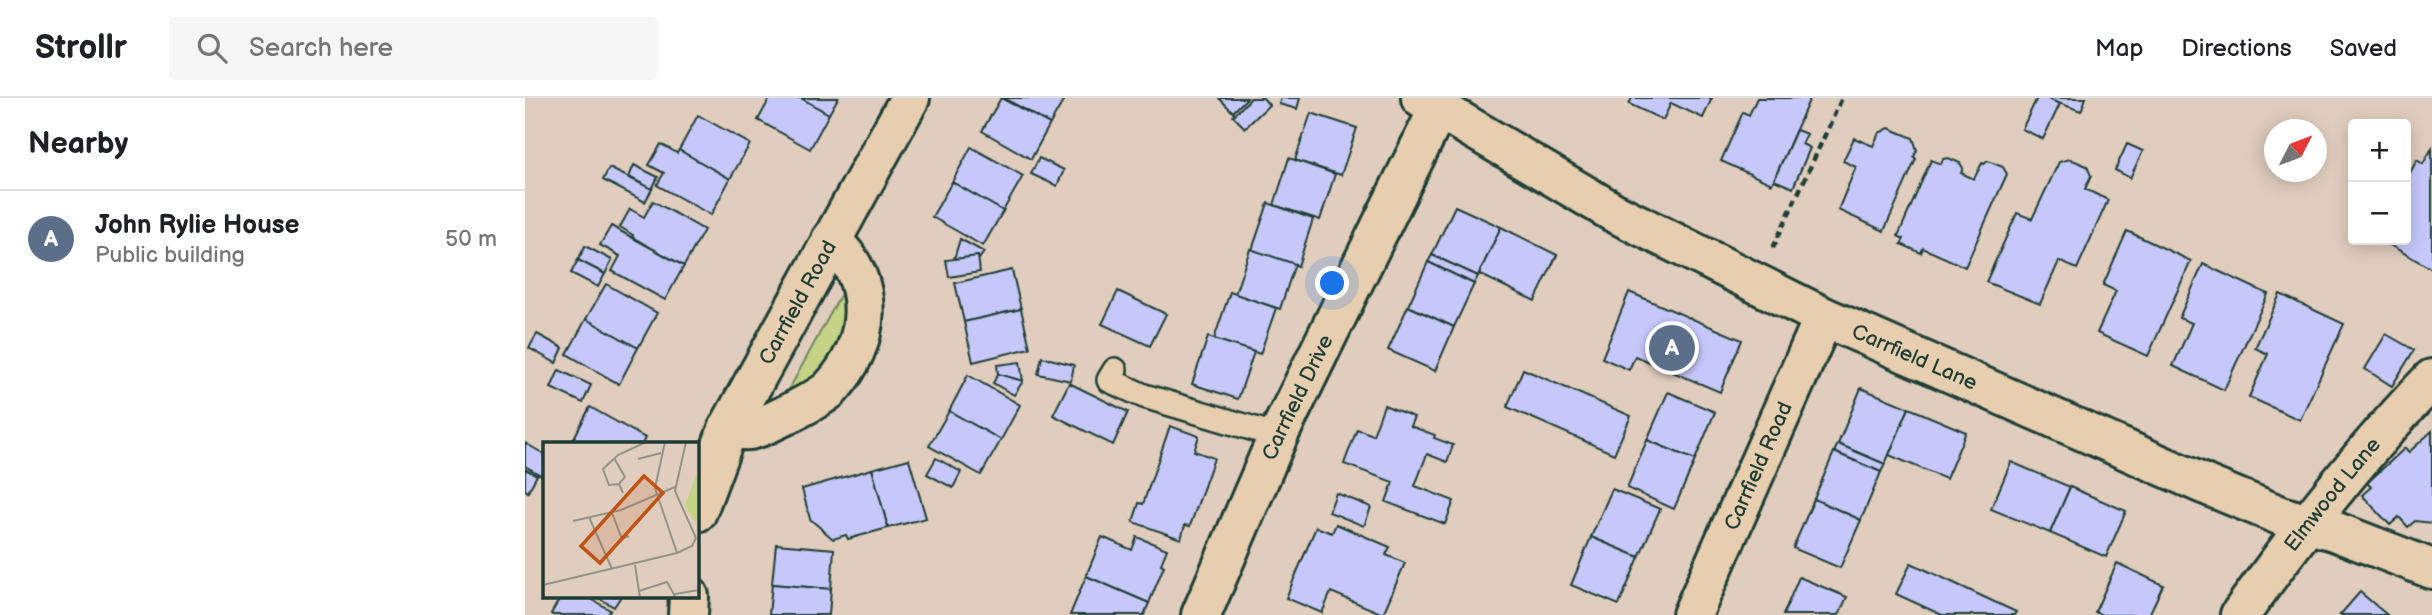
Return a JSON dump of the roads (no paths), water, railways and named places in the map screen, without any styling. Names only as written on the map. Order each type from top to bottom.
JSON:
[{"type":"street","name":"Carrfield Road","points":[[698,509],[728,429],[910,98]]},
{"type":"street","name":"Carrfield Lane","points":[[1429,104],[1613,212],[1824,317],[2206,485],[2284,517],[2307,522],[2432,569]]},
{"type":"street","name":"Carrfield Drive","points":[[1201,615],[1278,436],[1429,104]]},
{"type":"street","points":[[728,429],[751,430],[830,391],[854,358],[866,314],[857,274],[845,252],[831,240]]},
{"type":"street","name":"Carrfield Road","points":[[1692,615],[1824,317]]},
{"type":"street","name":"Elmwood Lane","points":[[2240,615],[2307,522],[2388,425],[2432,379]]},
{"type":"lane","points":[[1115,370],[1109,380],[1144,396],[1278,436]]},
{"type":"place","name":"John Rylie House","points":[[1672,348]]}]
